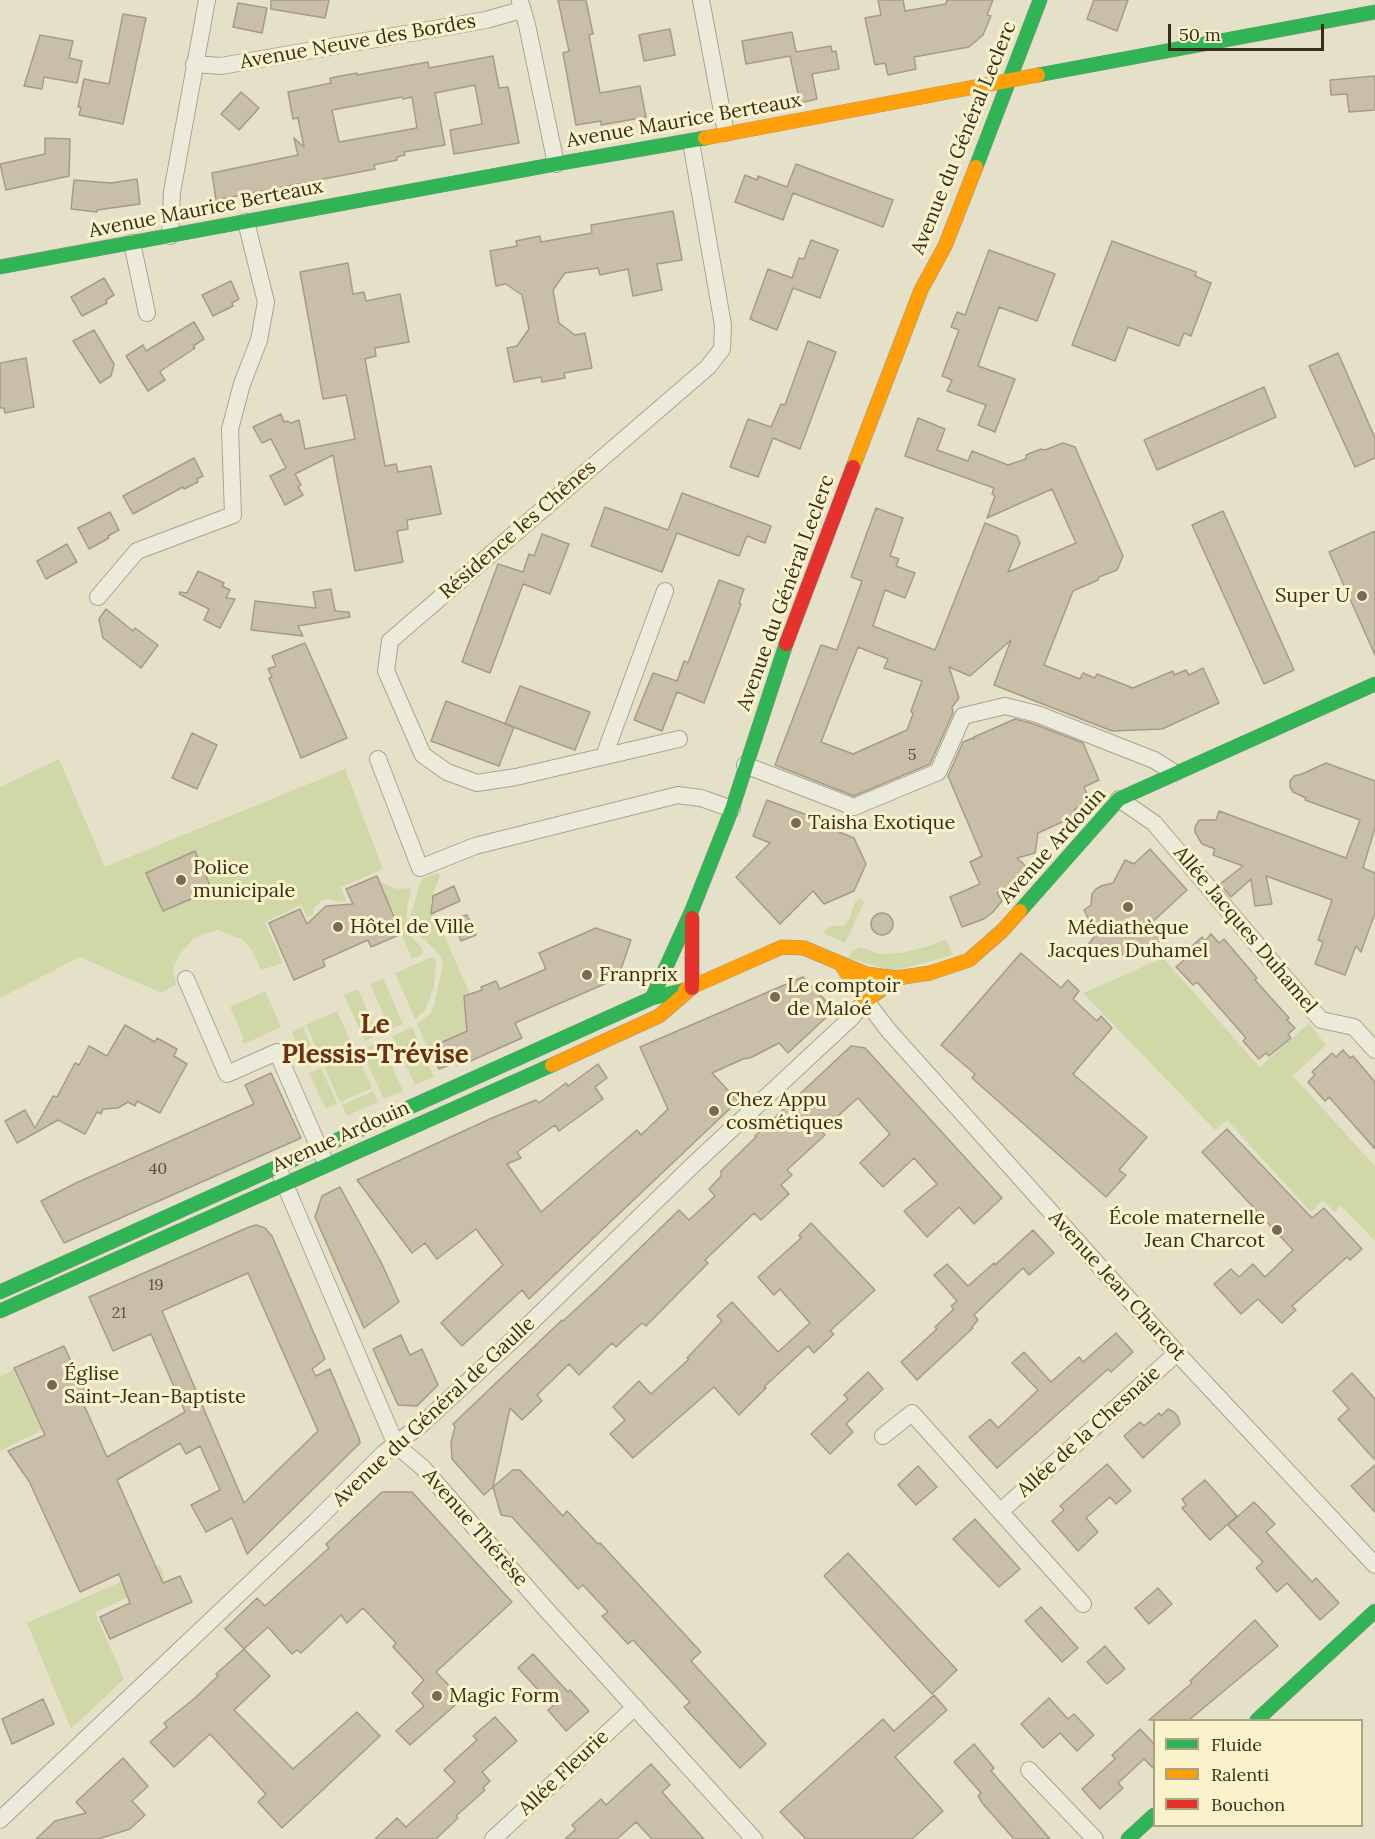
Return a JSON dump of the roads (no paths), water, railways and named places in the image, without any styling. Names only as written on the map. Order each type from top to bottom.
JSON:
[{"type":"street","points":[[170,236],[172,192],[207,0]]},
{"type":"street","points":[[701,0],[726,133]]},
{"type":"street","name":"Avenue du Général Leclerc","points":[[921,290],[945,246],[1040,0]]},
{"type":"street","points":[[520,5],[527,25],[556,164]]},
{"type":"street","name":"Avenue Neuve des Bordes","points":[[195,64],[221,66],[486,20],[520,5]]},
{"type":"street","name":"Avenue Maurice Berteaux","points":[[0,267],[556,164],[691,142],[726,133],[1375,12]]},
{"type":"street","name":"Avenue du Général Leclerc","points":[[986,99],[993,85]]},
{"type":"street","name":"Résidence les Chênes","points":[[679,739],[516,777],[477,783],[447,772],[423,755],[386,671],[390,640],[708,367],[722,349],[723,325],[691,142]]},
{"type":"street","name":"Avenue du Général Leclerc","points":[[652,998],[692,910],[732,809],[799,608],[921,290],[932,246],[963,162]]},
{"type":"street","points":[[98,597],[137,551],[233,515],[230,429],[242,384],[259,340],[266,302],[246,222]]},
{"type":"street","points":[[132,243],[147,313]]},
{"type":"street","points":[[604,756],[665,591]]},
{"type":"street","name":"Avenue Ardouin","points":[[0,1292],[652,998],[692,988],[782,947],[804,948],[866,975],[897,978],[930,973],[969,960],[1002,931],[1119,799],[1375,684]]},
{"type":"street","points":[[745,765],[854,807],[938,772],[963,716],[1005,706],[1037,714],[1154,760],[1175,773]]},
{"type":"street","points":[[378,759],[420,868],[474,846],[678,795],[701,798],[732,809]]},
{"type":"street","name":"Allée Jacques Duhamel","points":[[1119,799],[1154,823],[1321,1020],[1354,1027],[1375,1050]]},
{"type":"street","name":"Avenue du Général Leclerc","points":[[692,910],[692,988]]},
{"type":"street","points":[[840,963],[866,1001]]},
{"type":"street","name":"Avenue Ardouin","points":[[866,1001],[897,978]]},
{"type":"street","points":[[186,979],[226,1074],[277,1052],[327,1166]]},
{"type":"street","name":"Avenue Ardouin","points":[[0,1311],[631,1030],[659,1016],[692,988]]},
{"type":"street","name":"Avenue Jean Charcot","points":[[866,1001],[889,1031],[1177,1353],[1375,1565]]},
{"type":"street","name":"Avenue du Général de Gaulle","points":[[0,1820],[283,1553],[384,1453],[422,1424],[517,1336],[693,1165],[850,1019],[866,1001]]},
{"type":"street","name":"Avenue Thérèse","points":[[278,1167],[396,1445],[423,1468],[543,1606],[754,1839]]},
{"type":"street","name":"Allée de la Chesnaie","points":[[1001,1511],[1177,1353]]},
{"type":"street","name":"Allée de la Chesnaie","points":[[884,1436],[912,1413],[1083,1604]]},
{"type":"street","points":[[1258,1719],[1375,1611]]},
{"type":"street","name":"Allée Fleurie","points":[[493,1839],[635,1707]]},
{"type":"street","points":[[1029,1770],[1095,1839]]},
{"type":"street","points":[[1128,1839],[1153,1817]]},
{"type":"place","name":"Super U","points":[[1362,596]]},
{"type":"place","name":"Taisha Exotique","points":[[796,823]]},
{"type":"place","name":"Police municipale","points":[[181,880]]},
{"type":"place","name":"Médiathèque Jacques Duhamel","points":[[1128,907]]},
{"type":"place","name":"Hôtel de Ville","points":[[338,927]]},
{"type":"place","name":"Franprix","points":[[587,975]]},
{"type":"place","name":"Le comptoir de Maloé","points":[[775,997]]},
{"type":"place","name":"Chez Appu cosmétiques","points":[[714,1111]]},
{"type":"place","name":"École maternelle Jean Charcot","points":[[1277,1230]]},
{"type":"place","name":"Église Saint-Jean-Baptiste","points":[[52,1385]]},
{"type":"place","name":"Magic Form","points":[[437,1696]]},
{"type":"district","name":"Le Plessis-Trévise","points":[[375,1041]]}]
